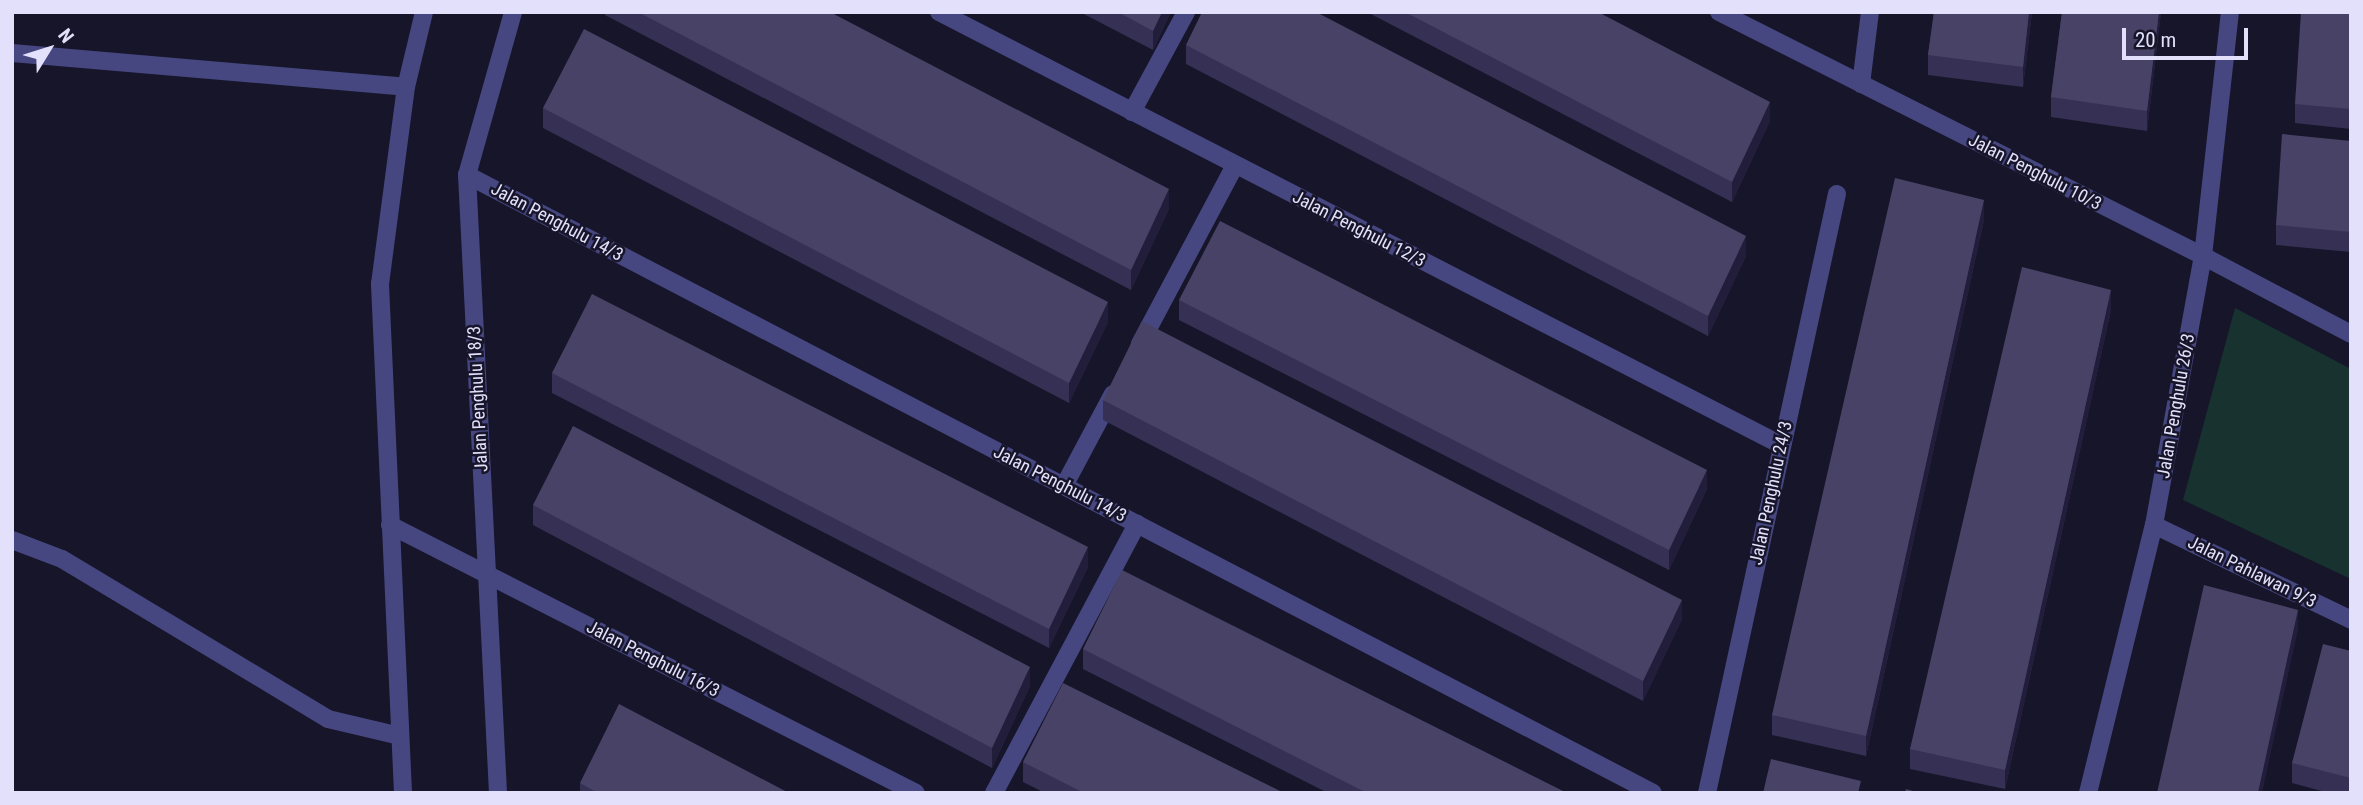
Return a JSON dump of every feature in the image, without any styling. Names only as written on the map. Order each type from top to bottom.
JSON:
[{"type":"street","points":[[403,793],[380,284],[406,87],[424,12]]},
{"type":"street","name":"Jalan Penghulu 18/3","points":[[498,793],[467,175],[513,12]]},
{"type":"street","name":"Jalan Penghulu 12/3","points":[[939,12],[1781,445]]},
{"type":"street","points":[[1132,112],[1186,12]]},
{"type":"street","name":"Jalan Penghulu 10/3","points":[[1719,12],[2203,256],[2351,334]]},
{"type":"street","points":[[1861,84],[1870,12]]},
{"type":"street","name":"Jalan Penghulu 26/3","points":[[2088,793],[2154,525],[2203,256],[2230,12]]},
{"type":"street","points":[[12,53],[406,87]]},
{"type":"street","points":[[1065,486],[1235,165]]},
{"type":"street","name":"Jalan Penghulu 14/3","points":[[467,175],[1653,793]]},
{"type":"street","name":"Jalan Penghulu 24/3","points":[[1707,793],[1837,194]]},
{"type":"street","points":[[994,793],[1137,524]]},
{"type":"street","name":"Jalan Penghulu 16/3","points":[[390,525],[916,793]]},
{"type":"street","name":"Jalan Pahlawan 9/3","points":[[2154,525],[2351,620]]},
{"type":"street","points":[[12,540],[62,559],[328,719],[400,736]]},
{"type":"green space","points":[[2235,308],[2351,369],[2351,579],[2183,500]]},
{"type":"building","points":[[638,12],[830,12],[1169,189],[1131,270]]},
{"type":"building","points":[[1118,12],[1162,12],[1153,31]]},
{"type":"building","points":[[1202,12],[1316,12],[1746,236],[1708,316],[1186,45]]},
{"type":"building","points":[[1405,12],[1598,12],[1770,102],[1732,182]]},
{"type":"building","points":[[1934,12],[2029,12],[2023,67],[1928,55]]},
{"type":"building","points":[[2062,12],[2159,12],[2147,111],[2051,97]]},
{"type":"building","points":[[2301,12],[2351,12],[2351,109],[2295,104]]},
{"type":"building","points":[[584,29],[1108,302],[1069,383],[543,108]]},
{"type":"building","points":[[2282,134],[2351,141],[2351,232],[2276,225]]},
{"type":"building","points":[[1895,178],[1984,200],[1866,736],[1772,715]]},
{"type":"building","points":[[1220,221],[1707,470],[1669,550],[1179,300]]},
{"type":"building","points":[[2022,267],[2111,290],[2005,770],[1910,749]]},
{"type":"building","points":[[592,294],[1088,547],[1049,629],[552,373]]},
{"type":"building","points":[[1142,321],[1682,600],[1643,681],[1103,400]]},
{"type":"building","points":[[573,426],[1030,667],[992,748],[533,505]]},
{"type":"building","points":[[1122,570],[1567,793],[1367,793],[1083,649]]},
{"type":"building","points":[[2204,585],[2298,610],[2258,793],[2157,793]]},
{"type":"building","points":[[2323,644],[2351,651],[2351,778],[2292,763]]},
{"type":"building","points":[[1063,683],[1284,793],[1084,793],[1023,762]]},
{"type":"building","points":[[619,704],[789,793],[598,793],[580,783]]},
{"type":"building","points":[[1771,759],[1861,781],[1858,793],[1763,793]]}]
